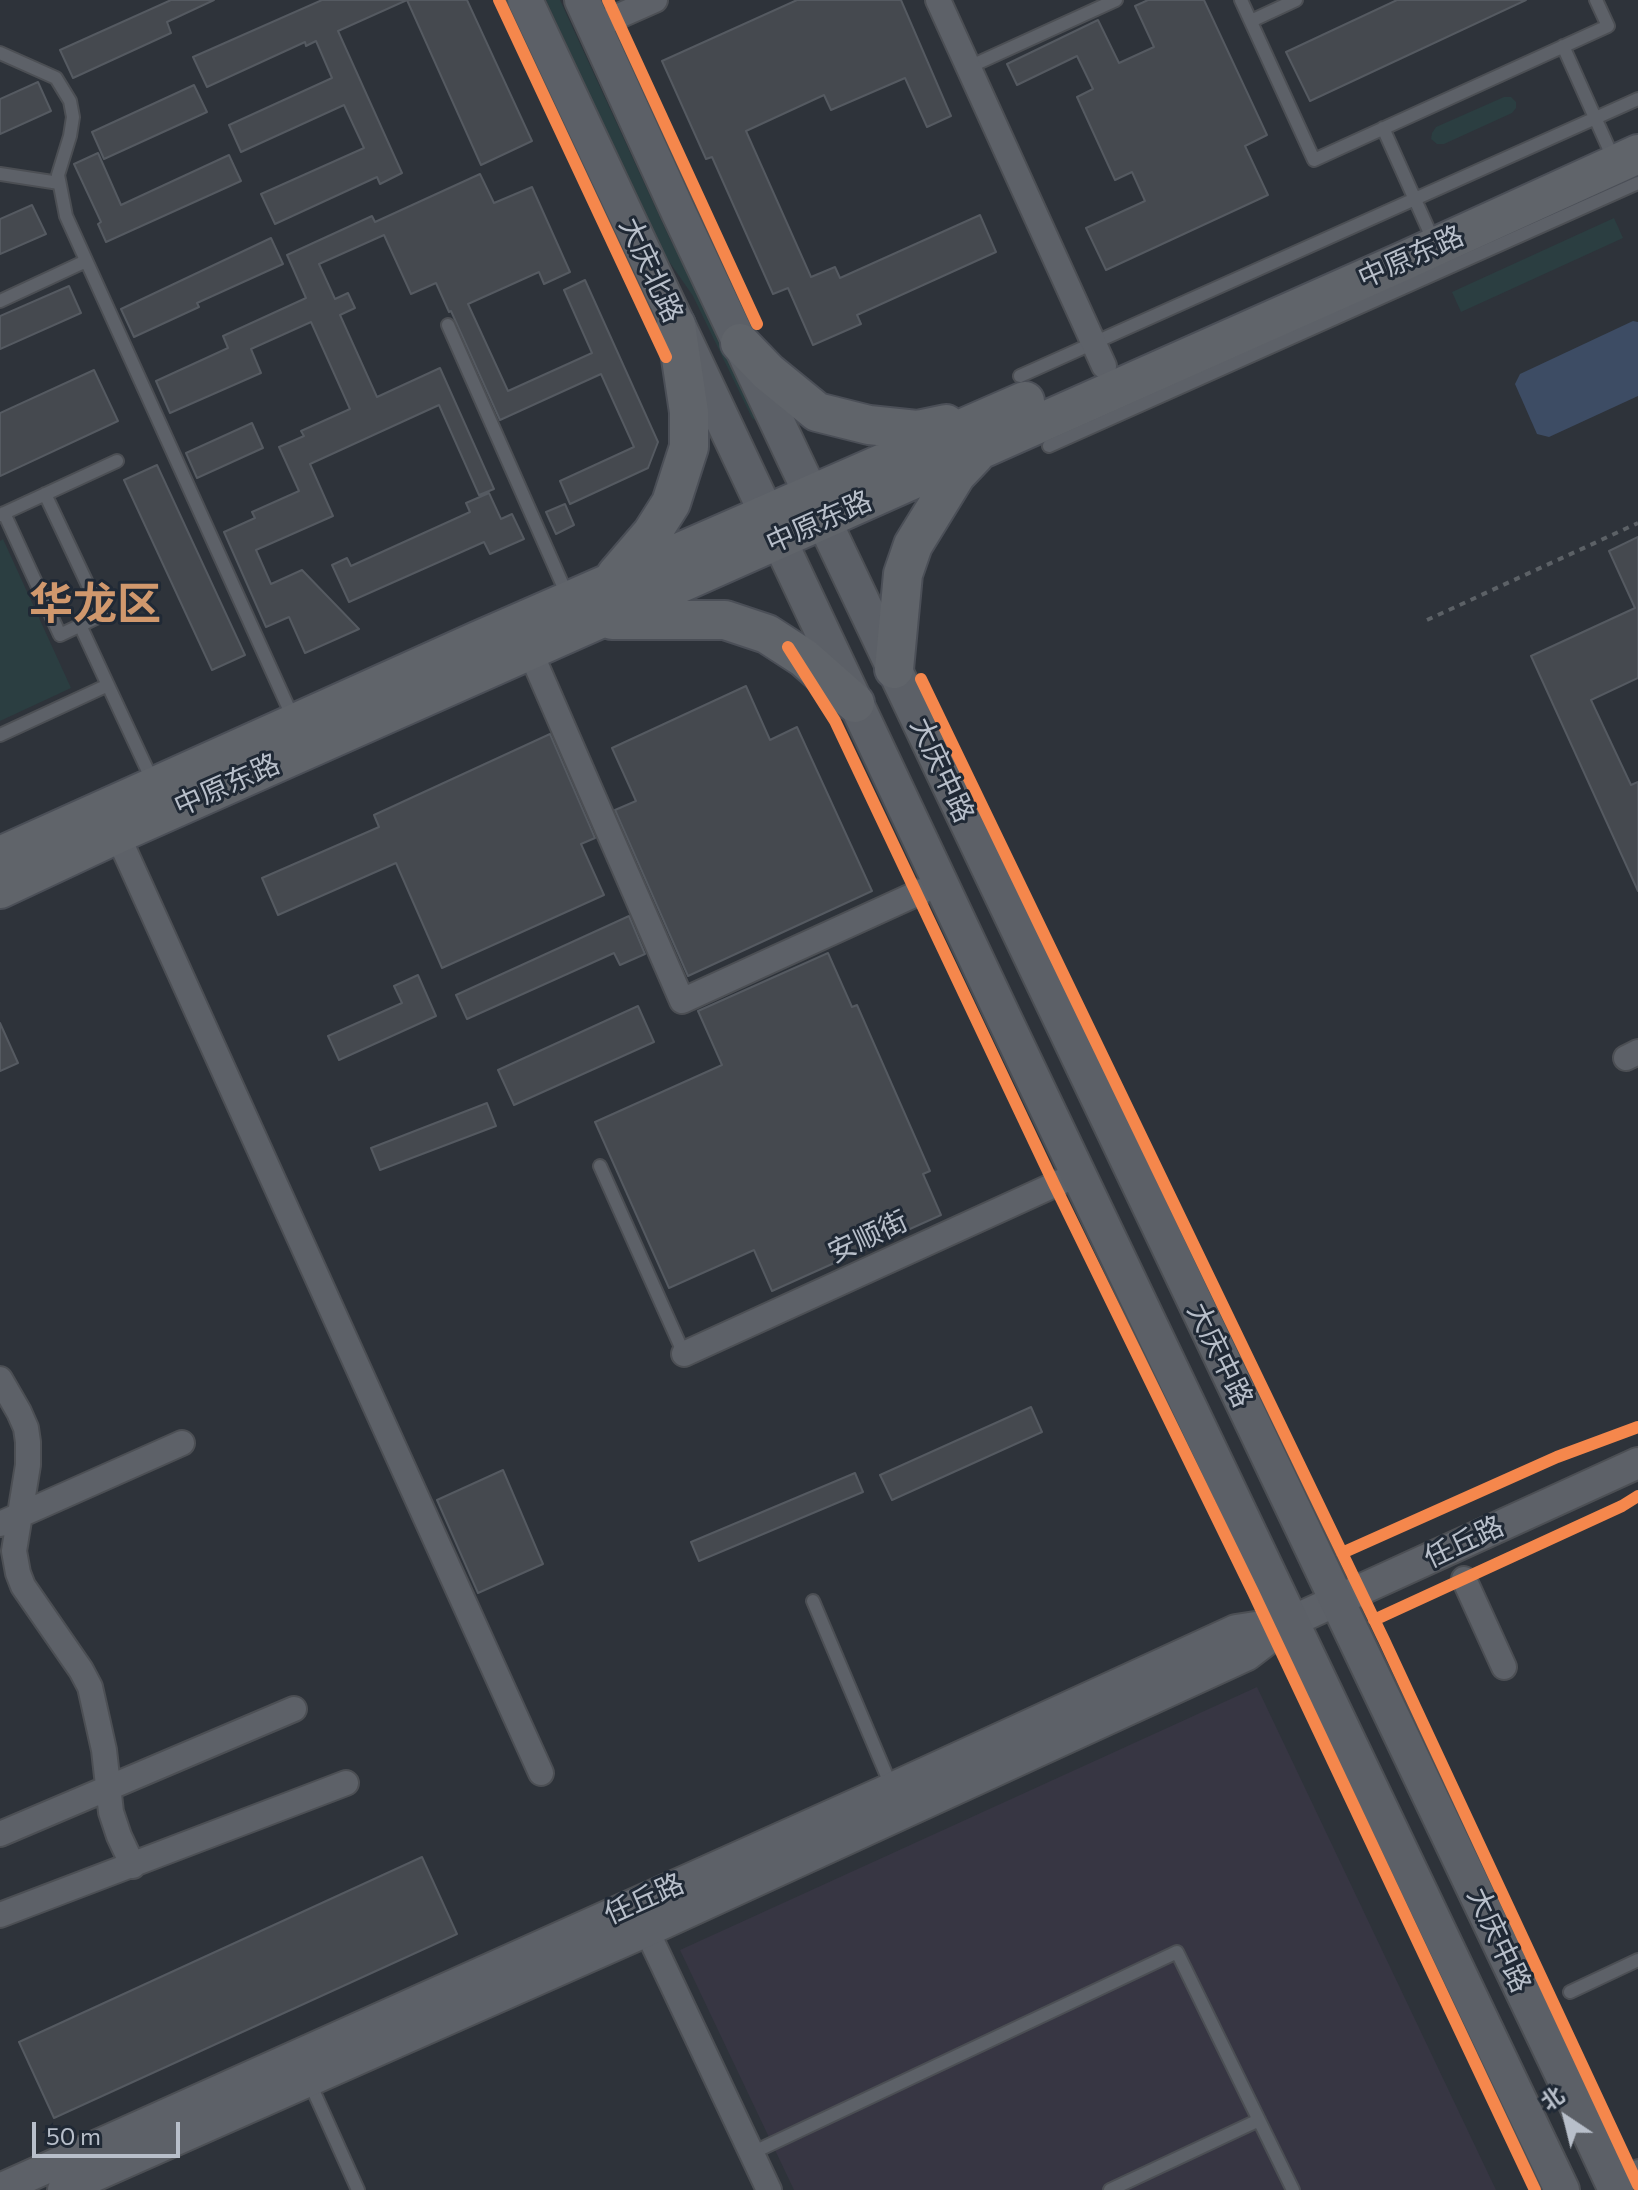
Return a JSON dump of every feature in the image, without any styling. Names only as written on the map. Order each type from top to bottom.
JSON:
[{"type":"main road","name":"大庆北路","points":[[525,0],[772,527]]},
{"type":"main road","name":"大庆北路","points":[[588,14],[818,507]]},
{"type":"main road","name":"中原东路","points":[[818,507],[995,414],[1099,355],[1622,148]]},
{"type":"main road","name":"中原东路","points":[[0,856],[295,722],[583,611],[818,507],[979,450],[1426,223]]},
{"type":"main road","points":[[608,584],[652,533],[671,503],[689,447],[689,412],[676,325]]},
{"type":"main road","points":[[740,343],[768,372],[817,412],[869,425],[917,430],[995,414]]},
{"type":"main road","points":[[894,669],[903,574],[913,545],[956,475],[979,450]]},
{"type":"main road","name":"大庆中路","points":[[818,507],[1337,1600],[1621,2178]]},
{"type":"main road","name":"中原东路","points":[[0,889],[530,651],[583,611],[608,584],[772,527]]},
{"type":"main road","name":"大庆中路","points":[[772,527],[1562,2190]]},
{"type":"main road","points":[[583,611],[725,620],[767,634],[804,658],[855,703]]},
{"type":"street","points":[[588,14],[655,0]]},
{"type":"street","points":[[938,0],[1099,355]]},
{"type":"street","points":[[530,651],[682,1001],[940,883]]},
{"type":"street","points":[[117,834],[541,1773]]},
{"type":"street","name":"安顺街","points":[[684,1354],[1078,1174]]},
{"type":"street","points":[[0,1379],[19,1412],[28,1442],[28,1465],[9,1520],[18,1573],[23,1586],[90,1687],[104,1750],[111,1812],[133,1866]]},
{"type":"street","points":[[9,1520],[182,1443]]},
{"type":"street","name":"任丘路","points":[[63,2190],[647,1931],[1247,1655],[1290,1622],[1638,1463]]},
{"type":"street","points":[[1464,1579],[1504,1667]]},
{"type":"street","name":"任丘路","points":[[6,2180],[892,1788],[1236,1630],[1290,1622]]},
{"type":"street","points":[[0,1834],[294,1709]]},
{"type":"street","points":[[0,1915],[346,1783]]},
{"type":"street","points":[[647,1931],[769,2190]]},
{"type":"lane","points":[[969,67],[1116,0]]},
{"type":"lane","points":[[1241,0],[1314,160],[1608,26],[1596,0]]},
{"type":"lane","points":[[1251,21],[1296,0]]},
{"type":"lane","points":[[1563,46],[1622,148]]},
{"type":"lane","points":[[0,53],[56,78],[70,101],[73,117],[70,136],[58,175],[66,216],[295,722]]},
{"type":"lane","points":[[1049,446],[1622,148],[1638,99]]},
{"type":"lane","points":[[1383,128],[1426,223]]},
{"type":"lane","points":[[0,174],[59,183]]},
{"type":"lane","points":[[0,301],[86,261]]},
{"type":"lane","points":[[448,325],[583,611]]},
{"type":"lane","points":[[1020,376],[1099,355]]},
{"type":"lane","points":[[45,494],[102,615],[60,635],[2,514],[45,494],[117,461]]},
{"type":"lane","points":[[80,625],[154,785]]},
{"type":"lane","points":[[0,735],[108,685]]},
{"type":"lane","points":[[600,1166],[684,1354]]},
{"type":"lane","points":[[813,1601],[892,1788]]},
{"type":"lane","points":[[752,2153],[1177,1952],[1293,2190]]},
{"type":"lane","points":[[1570,1992],[1638,1960]]},
{"type":"lane","points":[[309,2081],[358,2190]]},
{"type":"lane","points":[[1110,2190],[1259,2120]]},
{"type":"path","points":[[1427,620],[1638,523]]},
{"type":"shaded area","points":[[546,0],[560,0],[670,239],[709,312],[756,416],[755,420],[693,296],[659,247]]},
{"type":"shaded area","points":[[1504,97],[1511,97],[1516,102],[1512,113],[1444,144],[1437,144],[1431,139],[1436,127]]},
{"type":"shaded area","points":[[1614,218],[1623,238],[1461,312],[1452,292]]},
{"type":"shaded area","points":[[3,539],[71,688],[0,721],[0,541]]},
{"type":"shaded area","points":[[1257,1687],[1496,2190],[794,2190],[680,1950]]},
{"type":"water","points":[[1633,321],[1638,322],[1638,396],[1549,437],[1537,434],[1515,384],[1520,374]]},
{"type":"building","points":[[171,0],[214,0],[167,22],[171,33],[73,78],[60,50]]},
{"type":"building","points":[[322,0],[407,0],[338,31],[402,173],[380,184],[377,177],[275,224],[261,194],[364,148],[344,105],[241,152],[229,125],[332,78],[316,41],[306,46],[305,42],[207,87],[193,57]]},
{"type":"building","points":[[407,0],[467,0],[532,141],[481,165]]},
{"type":"building","points":[[797,0],[901,0],[951,116],[927,127],[905,78],[831,110],[824,95],[746,131],[811,277],[835,267],[840,278],[980,215],[996,252],[857,315],[861,324],[813,345],[788,288],[773,294],[712,157],[706,159],[662,61]]},
{"type":"building","points":[[1148,0],[1204,0],[1267,135],[1245,146],[1268,195],[1106,270],[1086,228],[1145,201],[1132,172],[1115,180],[1077,97],[1093,89],[1077,56],[1017,85],[1007,64],[1098,20],[1119,63],[1154,47],[1135,6]]},
{"type":"building","points":[[1397,0],[1526,0],[1310,101],[1286,52]]},
{"type":"building","points":[[38,82],[51,111],[0,134],[0,99]]},
{"type":"building","points":[[194,85],[207,112],[104,159],[92,132]]},
{"type":"building","points":[[98,153],[121,205],[229,155],[241,181],[106,242],[98,224],[101,222],[74,164]]},
{"type":"building","points":[[480,174],[494,203],[532,187],[570,272],[544,284],[539,272],[468,304],[508,391],[592,353],[564,290],[585,280],[658,442],[648,468],[570,504],[560,481],[634,447],[601,374],[500,420],[436,283],[411,294],[384,235],[319,264],[335,299],[348,293],[355,308],[340,315],[377,397],[440,368],[494,489],[479,495],[439,405],[310,464],[333,516],[256,550],[271,584],[302,570],[359,629],[305,653],[289,617],[266,627],[224,532],[255,518],[252,512],[299,491],[279,447],[304,436],[301,431],[350,409],[311,322],[251,349],[261,373],[170,413],[156,381],[228,348],[223,336],[306,298],[287,255],[372,216],[375,222]]},
{"type":"building","points":[[32,205],[46,234],[0,254],[0,219]]},
{"type":"building","points":[[271,238],[283,264],[197,303],[199,307],[134,337],[121,309]]},
{"type":"building","points":[[69,286],[81,313],[0,349],[0,316]]},
{"type":"building","points":[[94,370],[118,421],[0,476],[0,413]]},
{"type":"building","points":[[252,423],[263,448],[197,478],[186,453]]},
{"type":"building","points":[[157,465],[245,655],[212,670],[124,480]]},
{"type":"building","points":[[489,493],[501,519],[512,514],[524,539],[490,554],[484,542],[349,602],[332,565],[347,558],[351,566],[470,512],[466,503]]},
{"type":"building","points":[[565,504],[574,525],[556,534],[546,512]]},
{"type":"building","points":[[1638,537],[1638,678],[1591,700],[1631,785],[1638,782],[1638,891],[1531,656],[1635,608],[1609,551]]},
{"type":"building","points":[[746,686],[770,740],[797,727],[872,891],[688,976],[615,810],[636,801],[612,748]]},
{"type":"building","points":[[550,734],[595,838],[581,844],[604,895],[442,968],[396,863],[278,915],[262,878],[379,827],[374,815]]},
{"type":"building","points":[[629,916],[645,954],[620,965],[614,953],[467,1019],[456,995]]},
{"type":"building","points":[[828,953],[852,1007],[857,1005],[930,1171],[923,1174],[941,1215],[772,1291],[754,1250],[669,1288],[595,1122],[722,1065],[698,1011]]},
{"type":"building","points":[[418,975],[436,1016],[339,1060],[328,1036],[402,1003],[394,986]]},
{"type":"building","points":[[638,1006],[654,1042],[514,1105],[498,1070]]},
{"type":"building","points":[[0,1023],[18,1063],[0,1071]]},
{"type":"building","points":[[487,1103],[496,1126],[380,1170],[371,1148]]},
{"type":"building","points":[[1031,1407],[1042,1432],[892,1500],[880,1475]]},
{"type":"building","points":[[503,1470],[543,1564],[478,1593],[437,1500]]},
{"type":"building","points":[[855,1473],[863,1492],[699,1561],[691,1542]]},
{"type":"building","points":[[422,1857],[457,1934],[54,2118],[19,2042]]},
{"type":"cycle path","points":[[499,0],[666,357]]},
{"type":"cycle path","points":[[608,0],[757,324]]},
{"type":"cycle path","points":[[788,647],[835,721],[1054,1184],[1253,1592],[1535,2190]]},
{"type":"cycle path","points":[[921,679],[1384,1640],[1638,2185]]},
{"type":"cycle path","points":[[1342,1553],[1557,1457],[1638,1427]]},
{"type":"cycle path","points":[[1374,1620],[1638,1496]]},
{"type":"district","name":"华龙区","points":[[95,604]]}]
